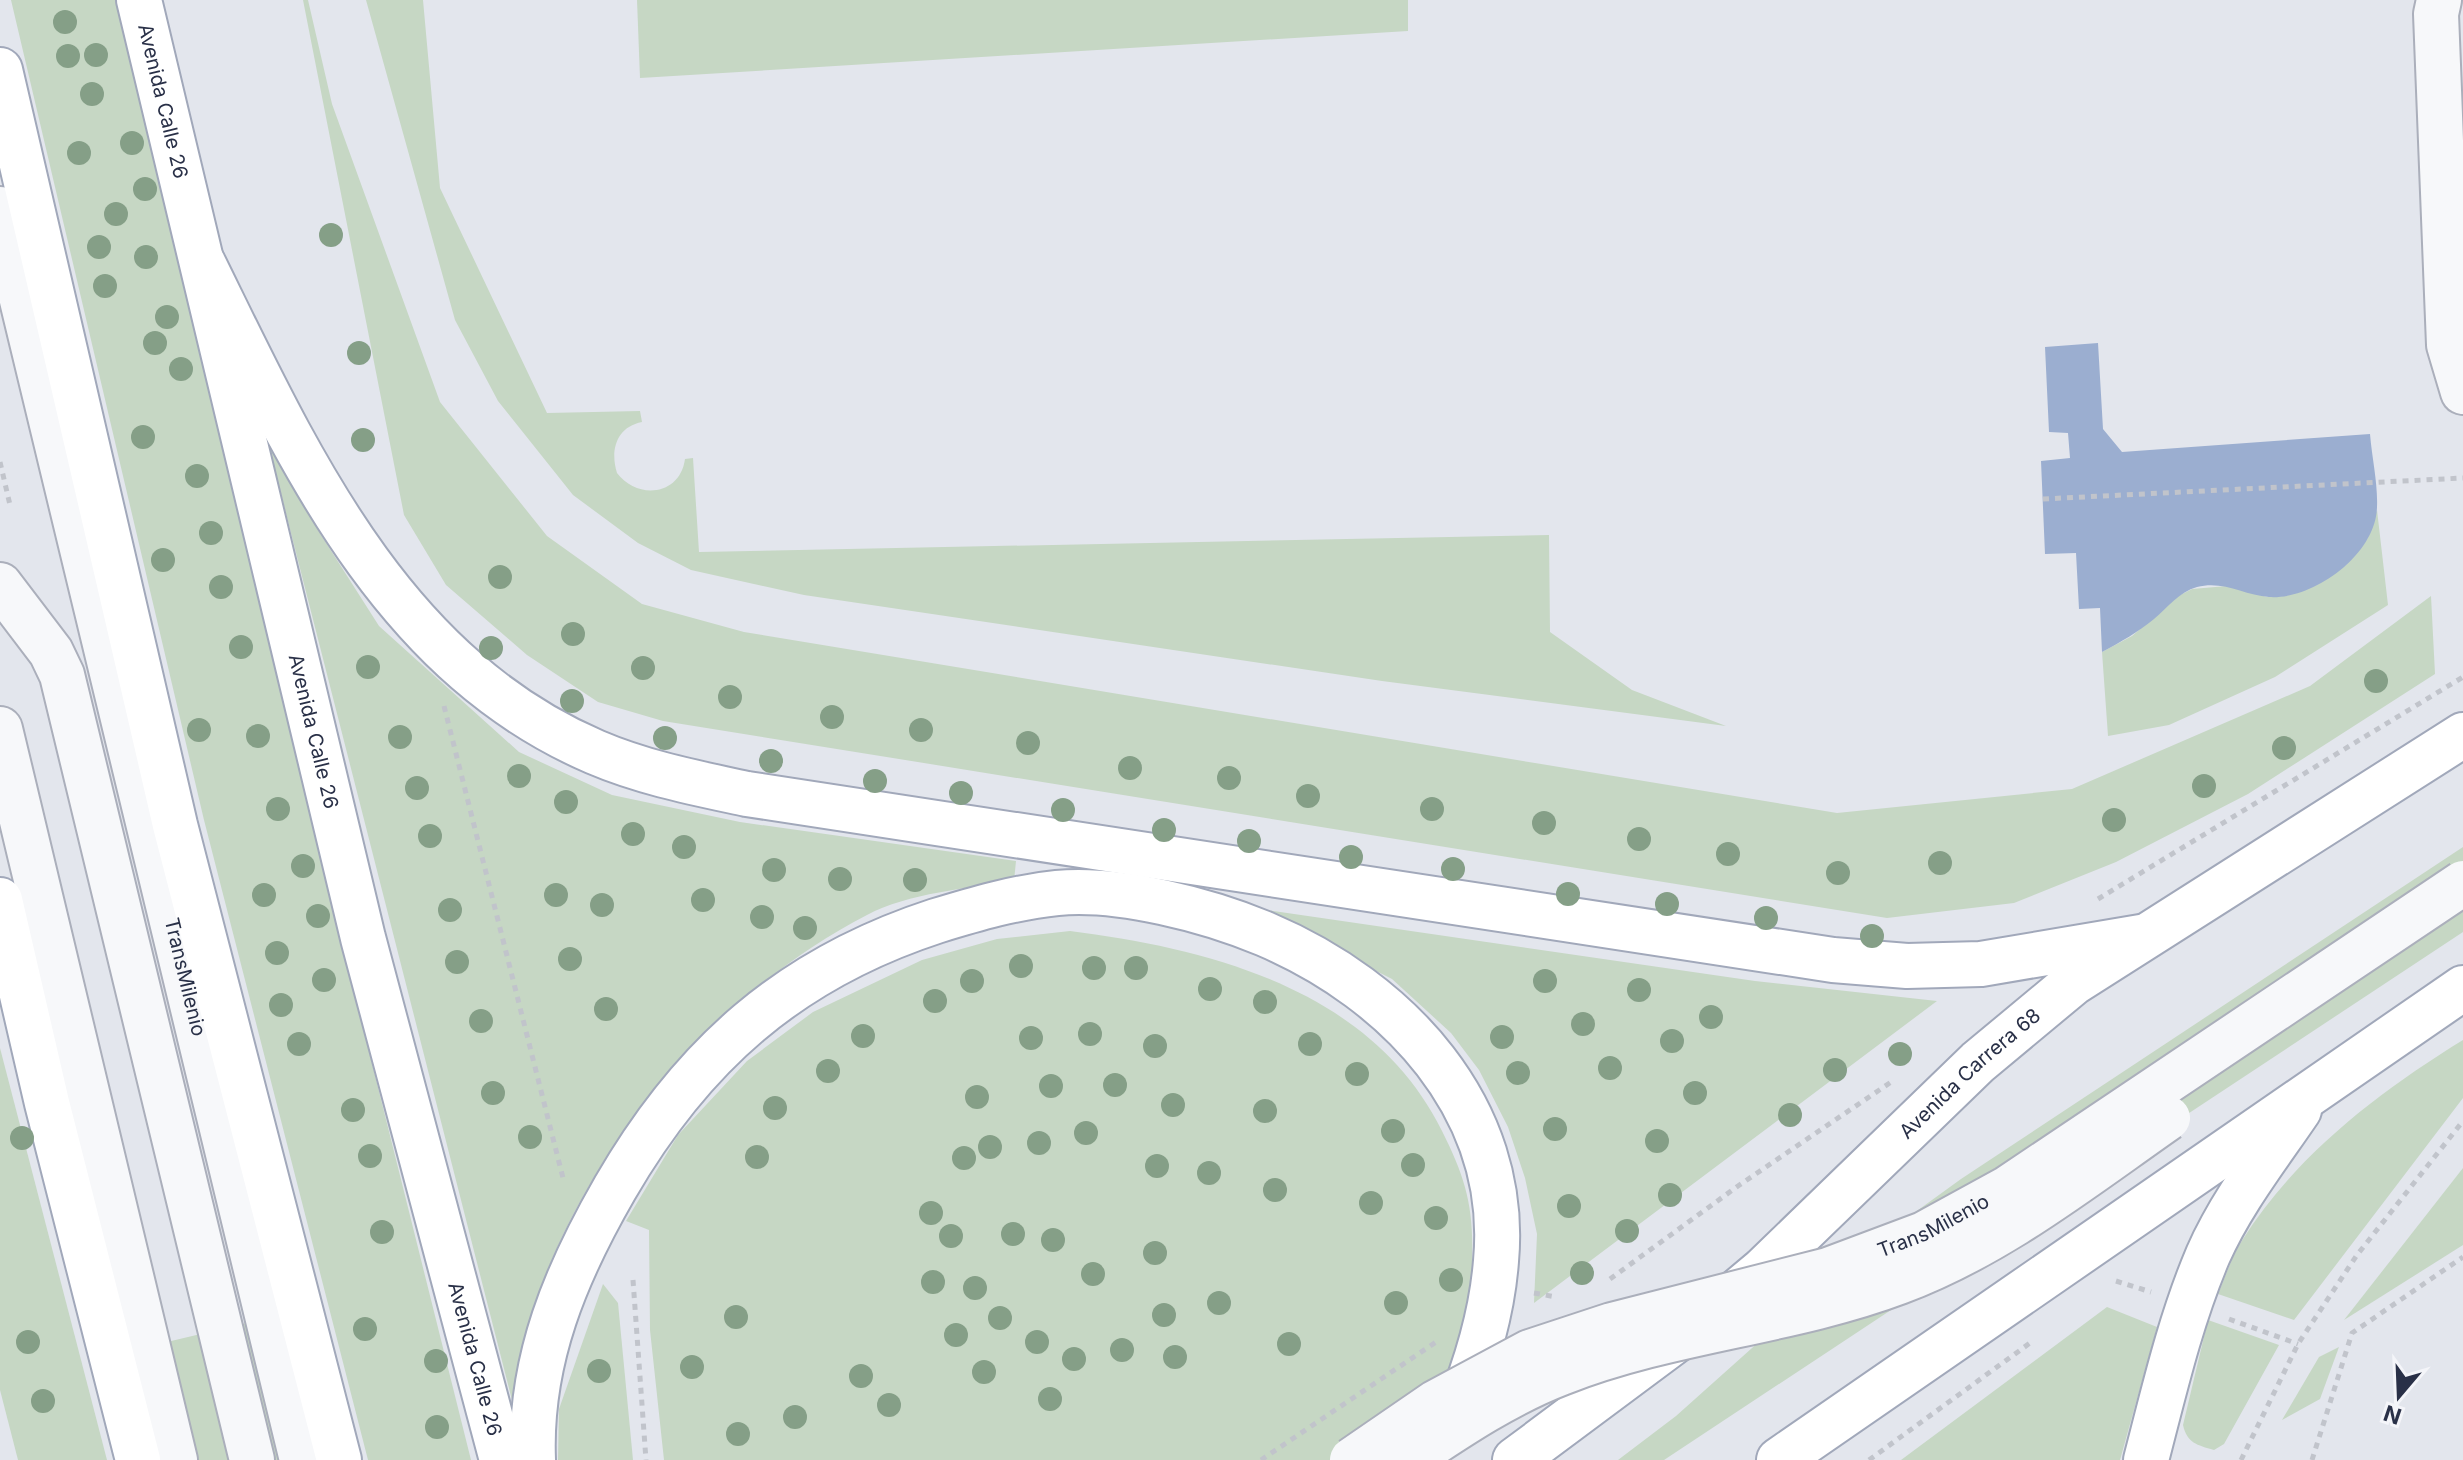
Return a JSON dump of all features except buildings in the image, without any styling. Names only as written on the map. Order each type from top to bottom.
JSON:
[{"type":"main road","name":"Avenida Calle 26","points":[[139,0],[363,938],[502,1460]]},
{"type":"main road","points":[[0,70],[175,825],[339,1460]]},
{"type":"main road","points":[[203,263],[299,458],[374,573],[466,670],[530,718],[596,752],[676,779],[747,794],[1833,960],[1907,966],[1981,964],[2141,937]]},
{"type":"main road","name":"Avenida Carrera 68","points":[[1515,1460],[1752,1280],[1978,1062],[2073,983],[2463,735]]},
{"type":"main road","points":[[533,1460],[538,1375],[555,1310],[574,1263],[639,1146],[692,1075],[751,1019],[822,968],[904,932],[983,906],[1059,893],[1143,899],[1216,916],[1313,954],[1405,1024],[1450,1077],[1488,1168],[1495,1209],[1497,1256],[1479,1352],[1436,1460]]},
{"type":"main road","points":[[0,900],[138,1460]]},
{"type":"main road","points":[[1779,1460],[2463,988]]},
{"type":"main road","points":[[2146,1460],[2181,1329],[2209,1254],[2234,1206],[2313,1090]]},
{"type":"lane","points":[[2439,0],[2436,14],[2449,345],[2463,392]]},
{"type":"lane","name":"TransMilenio","points":[[0,209],[302,1460]]},
{"type":"lane","name":"TransMilenio","points":[[70,492],[85,651],[112,832],[252,1460]]},
{"type":"lane","name":"TransMilenio","points":[[0,585],[58,664],[112,832],[277,1460]]},
{"type":"lane","points":[[0,729],[175,1460]]},
{"type":"lane","name":"TransMilenio","points":[[1352,1460],[1435,1403],[1530,1352],[1612,1325],[1828,1270],[1924,1234],[2008,1188],[2463,883]]},
{"type":"lane","name":"TransMilenio","points":[[1408,1460],[1481,1413],[1559,1373],[1651,1346],[1872,1291],[1929,1270],[2038,1208],[2463,915]]},
{"type":"path","points":[[0,462],[10,505]]},
{"type":"path","points":[[2043,499],[2463,478]]},
{"type":"path","points":[[2087,905],[2463,677]]},
{"type":"path","points":[[442,698],[564,1182]]},
{"type":"path","points":[[1603,1284],[1738,1186],[1896,1079]]},
{"type":"path","points":[[2241,1460],[2298,1344],[2357,1255],[2463,1121]]},
{"type":"path","points":[[2312,1460],[2352,1333],[2463,1257]]},
{"type":"path","points":[[633,1280],[646,1460]]},
{"type":"path","points":[[2105,1289],[2117,1280]]},
{"type":"path","points":[[1869,1460],[2043,1334]]},
{"type":"path","points":[[1261,1460],[1437,1341]]},
{"type":"green space","points":[[11,0],[119,0],[321,859],[471,1460],[368,1460],[204,820]]},
{"type":"green space","points":[[303,0],[308,0],[332,104],[440,402],[547,536],[642,604],[744,632],[1837,813],[2072,789],[2310,686],[2431,596],[2435,674],[2248,794],[2116,862],[2014,903],[1887,918],[663,721],[598,702],[527,655],[446,585],[404,515]]},
{"type":"green space","points":[[366,0],[423,0],[440,188],[547,413],[640,411],[642,422],[626,429],[621,435],[614,456],[617,473],[635,487],[657,490],[667,487],[675,481],[685,459],[693,458],[699,552],[1549,535],[1550,632],[1632,690],[1726,726],[1382,681],[804,595],[691,570],[638,543],[573,495],[498,401],[455,320]]},
{"type":"green space","points":[[637,0],[1408,0],[1408,31],[640,78]]},
{"type":"green space","points":[[266,435],[321,535],[379,626],[519,752],[612,795],[740,822],[1016,861],[1014,881],[901,901],[867,915],[810,949],[756,989],[706,1035],[659,1085],[618,1140],[582,1198],[552,1259],[529,1321],[513,1404]]},
{"type":"green space","points":[[2377,510],[2388,605],[2275,677],[2169,725],[2108,736],[2102,652],[2132,636],[2178,596],[2192,589],[2227,586],[2267,597],[2346,565],[2367,539]]},
{"type":"green space","points":[[2463,847],[2463,932],[1664,1460],[1618,1460],[1676,1416],[1856,1255],[1961,1179]]},
{"type":"green space","points":[[1252,908],[1755,981],[1937,1001],[1534,1303],[1537,1234],[1525,1178],[1508,1127],[1479,1070],[1451,1033],[1392,979]]},
{"type":"green space","points":[[1070,931],[1179,950],[1232,965],[1284,985],[1332,1011],[1375,1043],[1412,1083],[1442,1131],[1457,1163],[1469,1207],[1472,1240],[1470,1313],[1463,1353],[1416,1460],[664,1460],[650,1330],[649,1230],[626,1221],[678,1135],[747,1061],[813,1012],[922,960],[997,939]]},
{"type":"green space","points":[[2463,1040],[2463,1098],[2294,1320],[2218,1294],[2232,1259],[2264,1208],[2314,1153],[2371,1103]]},
{"type":"green space","points":[[0,1048],[107,1460],[18,1460],[0,1390]]},
{"type":"green space","points":[[2463,1168],[2463,1245],[2344,1320]]},
{"type":"green space","points":[[603,1284],[618,1303],[633,1460],[558,1460],[559,1409]]},
{"type":"green space","points":[[2107,1307],[2157,1327],[2120,1460],[1901,1460]]},
{"type":"green space","points":[[2208,1320],[2279,1345],[2224,1444],[2214,1450],[2194,1442],[2187,1436],[2183,1425]]},
{"type":"green space","points":[[251,1322],[283,1460],[198,1460],[167,1342]]},
{"type":"green space","points":[[2339,1347],[2320,1399],[2282,1420],[2319,1357]]},
{"type":"water","points":[[2098,343],[2103,429],[2122,452],[2370,434],[2377,507],[2374,525],[2366,542],[2339,571],[2304,591],[2286,596],[2260,596],[2216,585],[2191,589],[2142,628],[2102,652],[2100,608],[2079,609],[2076,553],[2045,554],[2041,461],[2070,458],[2068,433],[2049,432],[2045,347]]}]
